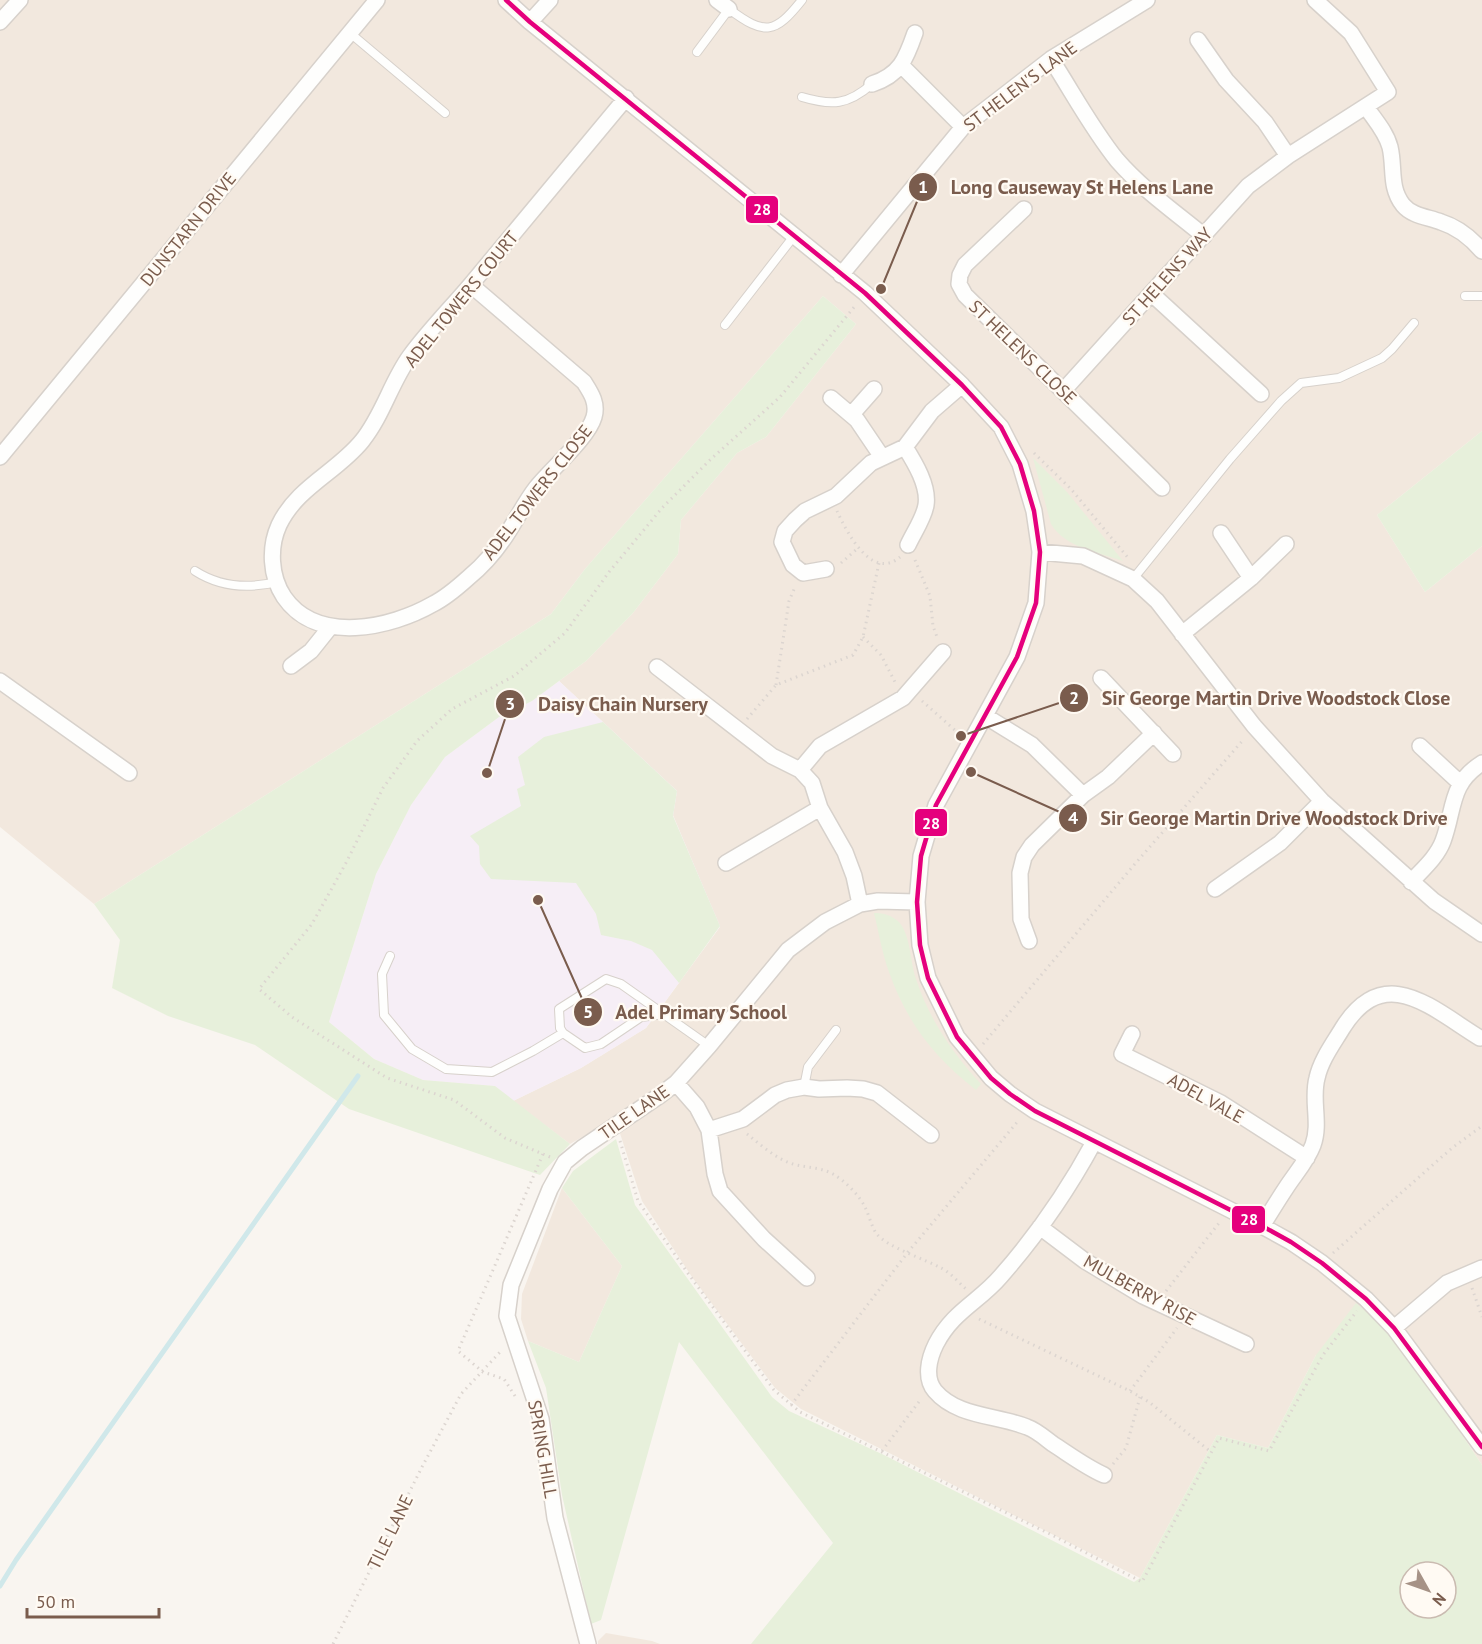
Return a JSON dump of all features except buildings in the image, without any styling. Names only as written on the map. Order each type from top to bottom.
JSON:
[{"type":"street","points":[[0,22],[20,0]]},
{"type":"street","name":"DUNSTARN DRIVE","points":[[0,457],[377,0]]},
{"type":"street","points":[[506,0],[530,22],[865,293],[962,385],[1001,427],[1020,464],[1034,511],[1040,552],[1036,603],[1017,657],[936,805],[921,856],[917,902],[920,945],[928,978],[957,1037],[972,1057],[998,1084],[1029,1107],[1262,1226],[1322,1263],[1366,1299],[1394,1328],[1482,1447]]},
{"type":"street","points":[[530,22],[550,0]]},
{"type":"street","name":"ST HELEN'S LANE","points":[[841,274],[963,127],[1051,59],[1147,0]]},
{"type":"street","name":"ST HELENS WAY","points":[[1063,391],[1248,186],[1288,156],[1388,92],[1351,33],[1315,0]]},
{"type":"street","points":[[872,84],[893,75],[902,65],[915,33]]},
{"type":"street","points":[[1198,40],[1226,80],[1265,122],[1288,156]]},
{"type":"street","points":[[1051,59],[1104,143],[1118,161],[1204,236]]},
{"type":"street","points":[[902,65],[963,127]]},
{"type":"street","name":"ADEL TOWERS COURT","points":[[272,563],[273,542],[291,505],[308,486],[351,453],[364,439],[409,357],[626,98]]},
{"type":"street","points":[[1366,107],[1390,146],[1394,188],[1406,208],[1451,226],[1474,242],[1482,251]]},
{"type":"street","name":"ST HELENS CLOSE","points":[[1024,209],[965,266],[960,275],[959,284],[965,295],[1162,488]]},
{"type":"street","name":"ADEL TOWERS CLOSE","points":[[272,563],[277,582],[285,598],[300,612],[331,626],[363,628],[394,620],[434,604],[469,578],[498,546],[537,486],[589,428],[595,416],[595,402],[584,382],[471,285]]},
{"type":"street","points":[[1152,294],[1261,394]]},
{"type":"street","points":[[826,569],[814,573],[801,572],[793,565],[782,542],[785,531],[805,512],[831,499],[871,463],[905,447],[932,411],[962,385]]},
{"type":"street","points":[[852,414],[874,389]]},
{"type":"street","points":[[831,398],[852,414],[882,457]]},
{"type":"street","points":[[905,447],[926,493],[926,505],[908,544]]},
{"type":"street","points":[[1221,533],[1251,578]]},
{"type":"street","points":[[1182,634],[1251,578],[1286,544]]},
{"type":"street","points":[[1040,552],[1083,556],[1133,579],[1157,601],[1254,725],[1322,801],[1411,882],[1482,934]]},
{"type":"street","points":[[291,666],[310,651],[331,626]]},
{"type":"street","points":[[800,770],[820,746],[907,694],[944,652]]},
{"type":"street","points":[[657,667],[772,756],[800,770],[812,783],[820,808],[845,852],[854,876],[860,904]]},
{"type":"street","points":[[1101,678],[1173,754]]},
{"type":"street","points":[[0,681],[129,773]]},
{"type":"street","points":[[985,716],[1032,745],[1083,795]]},
{"type":"street","points":[[1029,940],[1021,919],[1020,873],[1024,857],[1032,845],[1083,795],[1108,777],[1154,733]]},
{"type":"street","points":[[1420,746],[1460,783]]},
{"type":"street","points":[[1411,882],[1435,857],[1443,841],[1451,806],[1460,783],[1482,763]]},
{"type":"street","points":[[1215,889],[1280,843],[1322,801]]},
{"type":"street","points":[[726,863],[820,808]]},
{"type":"street","name":"TILE LANE","points":[[550,1189],[565,1162],[676,1083],[788,950],[825,922],[860,904],[878,901],[917,902]]},
{"type":"street","points":[[1262,1226],[1313,1146],[1317,1130],[1315,1091],[1317,1077],[1324,1059],[1347,1021],[1364,1002],[1379,994],[1400,993],[1417,999],[1480,1038]]},
{"type":"street","name":"ADEL VALE","points":[[1132,1034],[1122,1054],[1221,1103],[1307,1158]]},
{"type":"street","points":[[676,1083],[697,1107],[709,1130],[715,1174],[720,1191],[764,1239],[807,1278]]},
{"type":"street","points":[[709,1130],[732,1123],[755,1111],[775,1095],[804,1087],[863,1089],[877,1093],[931,1135]]},
{"type":"street","points":[[1094,1142],[1075,1178],[1040,1227],[1000,1277],[961,1311],[936,1344],[929,1362],[929,1379],[931,1385],[945,1401],[958,1408],[1010,1420],[1030,1428],[1077,1460],[1104,1475]]},
{"type":"street","name":"SPRING HILL","points":[[550,1189],[511,1285],[507,1316],[541,1419],[555,1518],[588,1644]]},
{"type":"street","name":"MULBERRY RISE","points":[[1040,1227],[1084,1261],[1157,1303],[1246,1344]]},
{"type":"street","points":[[1394,1328],[1447,1283],[1482,1268]]},
{"type":"lane","points":[[698,52],[723,5],[757,27],[769,28],[779,25],[788,18],[802,0]]},
{"type":"lane","points":[[350,33],[445,113]]},
{"type":"lane","points":[[802,97],[824,104],[844,102],[872,84]]},
{"type":"lane","points":[[725,325],[794,236]]},
{"type":"lane","points":[[1465,296],[1482,296]]},
{"type":"lane","points":[[1133,579],[1230,459],[1281,401],[1301,383],[1339,378],[1382,357],[1414,323]]},
{"type":"lane","points":[[195,571],[209,580],[244,587],[277,582]]},
{"type":"lane","points":[[390,956],[382,974],[384,1015],[412,1049],[446,1069],[492,1072],[563,1034]]},
{"type":"lane","points":[[664,1014],[640,1017],[601,1044],[585,1048],[563,1034],[560,1028],[559,1009],[606,979],[621,984],[664,1014],[709,1046]]},
{"type":"lane","points":[[804,1087],[808,1067],[836,1030]]},
{"type":"path","points":[[565,1162],[505,1138],[454,1100],[387,1078],[302,1023],[259,989],[312,924],[347,861],[383,788],[417,741],[452,709],[514,676],[565,633],[609,572],[662,508],[711,459],[780,397],[865,293]]},
{"type":"path","points":[[1027,447],[1071,489],[1129,559],[1133,579]]},
{"type":"path","points":[[831,499],[848,535],[874,562],[885,565],[893,563],[908,544]]},
{"type":"path","points":[[908,544],[930,596],[933,627],[944,652]]},
{"type":"path","points":[[826,569],[843,563],[859,547]]},
{"type":"path","points":[[738,729],[776,685],[853,655],[863,638],[879,563]]},
{"type":"path","points":[[776,685],[789,601],[801,572]]},
{"type":"path","points":[[863,638],[881,655],[907,694],[970,744]]},
{"type":"path","points":[[972,1057],[1254,725]]},
{"type":"path","points":[[790,1405],[908,1252],[1029,1107]]},
{"type":"path","points":[[732,1123],[778,1158],[792,1164],[820,1168],[834,1175],[864,1204],[877,1234],[916,1258],[942,1268],[976,1298]]},
{"type":"path","points":[[1322,1263],[1452,1148],[1482,1126]]},
{"type":"path","points":[[1157,1303],[1229,1210]]},
{"type":"path","points":[[1467,1275],[1482,1317]]},
{"type":"path","points":[[961,1311],[1130,1391],[1212,1452]]},
{"type":"path","points":[[1130,1391],[1185,1316]]},
{"type":"path","name":"TILE LANE","points":[[333,1644],[461,1394],[514,1336]]},
{"type":"path","points":[[882,1452],[931,1385]]},
{"type":"path","points":[[1104,1475],[1126,1448],[1140,1397]]},
{"type":"shaded area","points":[[0,0],[1482,0],[1482,431],[1377,515],[1425,592],[1482,546],[1482,1465],[1431,1388],[1316,1355],[1268,1448],[1217,1435],[1140,1578],[801,1409],[775,1388],[692,1277],[642,1201],[615,1118],[570,1144],[513,1101],[581,1068],[646,1028],[720,927],[673,815],[677,791],[559,681],[586,661],[633,613],[678,554],[681,520],[737,453],[766,437],[856,324],[823,296],[585,569],[551,614],[94,904],[0,827]]},
{"type":"shaded area","points":[[559,681],[677,791],[673,816],[720,926],[646,1028],[581,1068],[513,1101],[495,1086],[423,1080],[374,1059],[329,1022],[376,874],[411,805],[445,757],[499,717],[532,701]]},
{"type":"shaded area","points":[[562,1188],[622,1266],[579,1362],[528,1341],[521,1319],[522,1294]]},
{"type":"shaded area","points":[[606,1633],[652,1641],[660,1644],[598,1644]]},
{"type":"green space","points":[[823,296],[856,324],[766,437],[737,453],[681,520],[678,554],[633,613],[586,661],[532,701],[499,717],[445,757],[411,805],[376,874],[329,1022],[374,1059],[423,1080],[495,1086],[570,1144],[540,1175],[349,1109],[255,1045],[168,1016],[112,988],[120,940],[94,904],[551,614],[585,569]]},
{"type":"green space","points":[[1482,431],[1482,546],[1425,592],[1377,515]]},
{"type":"green space","points":[[1033,458],[1067,492],[1123,561],[1073,544],[1057,532],[1051,524]]},
{"type":"green space","points":[[603,722],[677,791],[673,816],[720,926],[679,983],[652,950],[631,941],[601,935],[596,914],[576,883],[491,879],[480,864],[479,846],[470,836],[521,806],[517,789],[525,785],[518,757],[544,737]]},
{"type":"green space","points":[[874,913],[890,916],[903,928],[921,994],[952,1048],[981,1084],[976,1090],[947,1065],[913,1023],[896,990],[887,965]]},
{"type":"green space","points":[[616,1139],[635,1205],[772,1397],[789,1411],[884,1455],[1134,1582],[1140,1578],[1217,1435],[1268,1448],[1316,1355],[1356,1303],[1397,1343],[1431,1388],[1482,1465],[1482,1644],[751,1644],[833,1543],[679,1342],[601,1620],[591,1624],[562,1495],[546,1388],[528,1341],[579,1362],[622,1266],[562,1188],[573,1171]]},
{"type":"waterway","points":[[0,1586],[16,1560],[358,1076]]},
{"type":"transit line","name":"28","points":[[506,0],[530,22],[865,293],[962,385],[1001,427],[1020,464],[1034,511],[1040,552],[1036,603],[1017,657],[936,805],[921,856],[917,902],[920,945],[928,978],[957,1037],[991,1078],[1035,1111],[1262,1226],[1322,1263],[1366,1299],[1394,1328],[1482,1447]]},
{"type":"place","name":"Long Causeway St Helens Lane","points":[[881,289]]},
{"type":"place","name":"Sir George Martin Drive Woodstock Close","points":[[961,736]]},
{"type":"place","name":"Sir George Martin Drive Woodstock Drive","points":[[971,772]]},
{"type":"place","name":"Daisy Chain Nursery","points":[[487,773]]},
{"type":"place","name":"Adel Primary School","points":[[538,900]]}]
